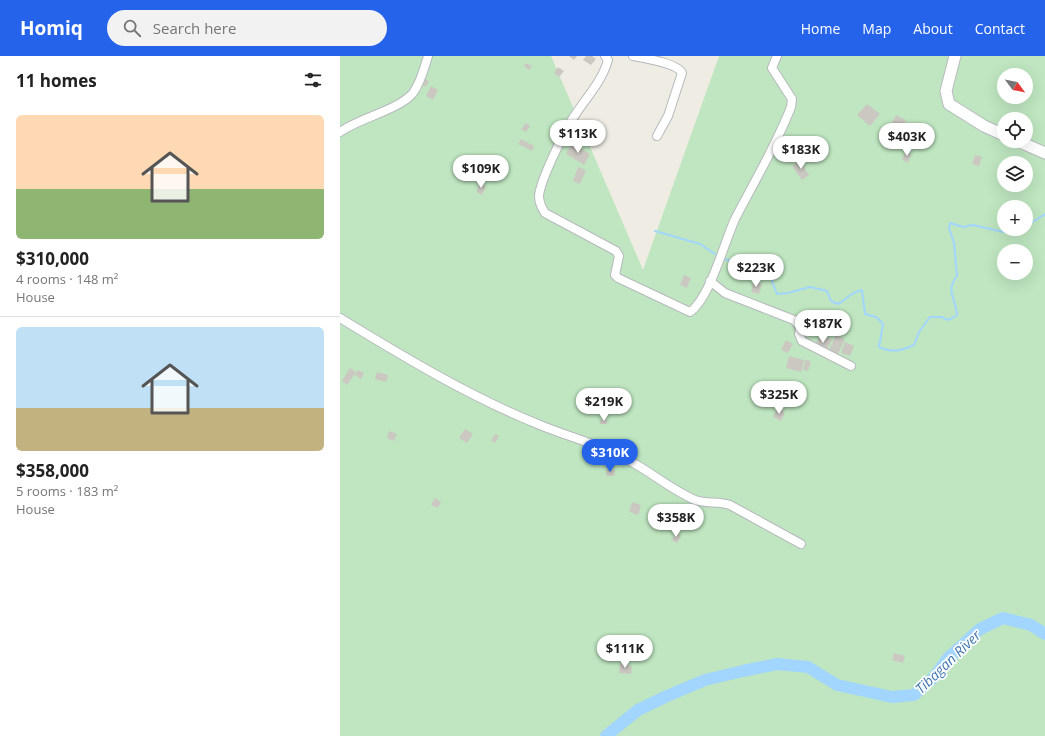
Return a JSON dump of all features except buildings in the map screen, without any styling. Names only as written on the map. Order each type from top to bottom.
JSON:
[{"type":"street","points":[[340,132],[402,102],[412,94],[422,78],[428,56]]},
{"type":"street","points":[[605,56],[608,60],[606,67],[592,92],[563,134],[540,190],[540,207],[545,213],[616,251],[619,256],[615,275],[618,278],[690,312],[696,308],[710,281],[735,220],[791,107],[792,99],[772,68],[777,56]]},
{"type":"street","points":[[633,56],[649,59],[678,68],[682,72],[668,116],[657,136]]},
{"type":"street","points":[[955,56],[946,91],[949,104],[984,126],[997,132]]},
{"type":"street","points":[[1033,148],[1045,153]]},
{"type":"street","points":[[710,281],[725,293],[794,320],[800,327],[799,334],[802,341],[851,366]]},
{"type":"street","points":[[340,318],[401,355],[464,390],[539,425],[630,460],[662,482],[695,500],[701,502],[722,502],[730,505],[801,544]]},
{"type":"green space","points":[[340,56],[551,56],[643,270],[719,56],[1045,56],[1045,736],[340,736]]},
{"type":"waterway","points":[[1033,222],[1045,214]]},
{"type":"waterway","points":[[722,258],[733,262],[747,261],[758,265],[770,276],[777,294],[788,293],[810,287],[827,291],[831,301],[838,304],[852,294],[862,290],[865,314],[876,317],[883,324],[879,347],[892,351],[905,349],[914,345],[919,332],[930,317],[941,317],[949,320],[957,315],[951,291],[957,276],[954,243],[949,228],[950,223],[963,227],[973,225],[997,230]]},
{"type":"waterway","points":[[655,231],[700,244],[718,256]]},
{"type":"waterway","name":"Tibagan River","points":[[606,736],[638,710],[667,696],[705,680],[743,671],[777,664],[808,667],[837,685],[892,697],[914,695],[934,677],[948,658],[980,629],[1003,618],[1031,625],[1045,634]]}]
